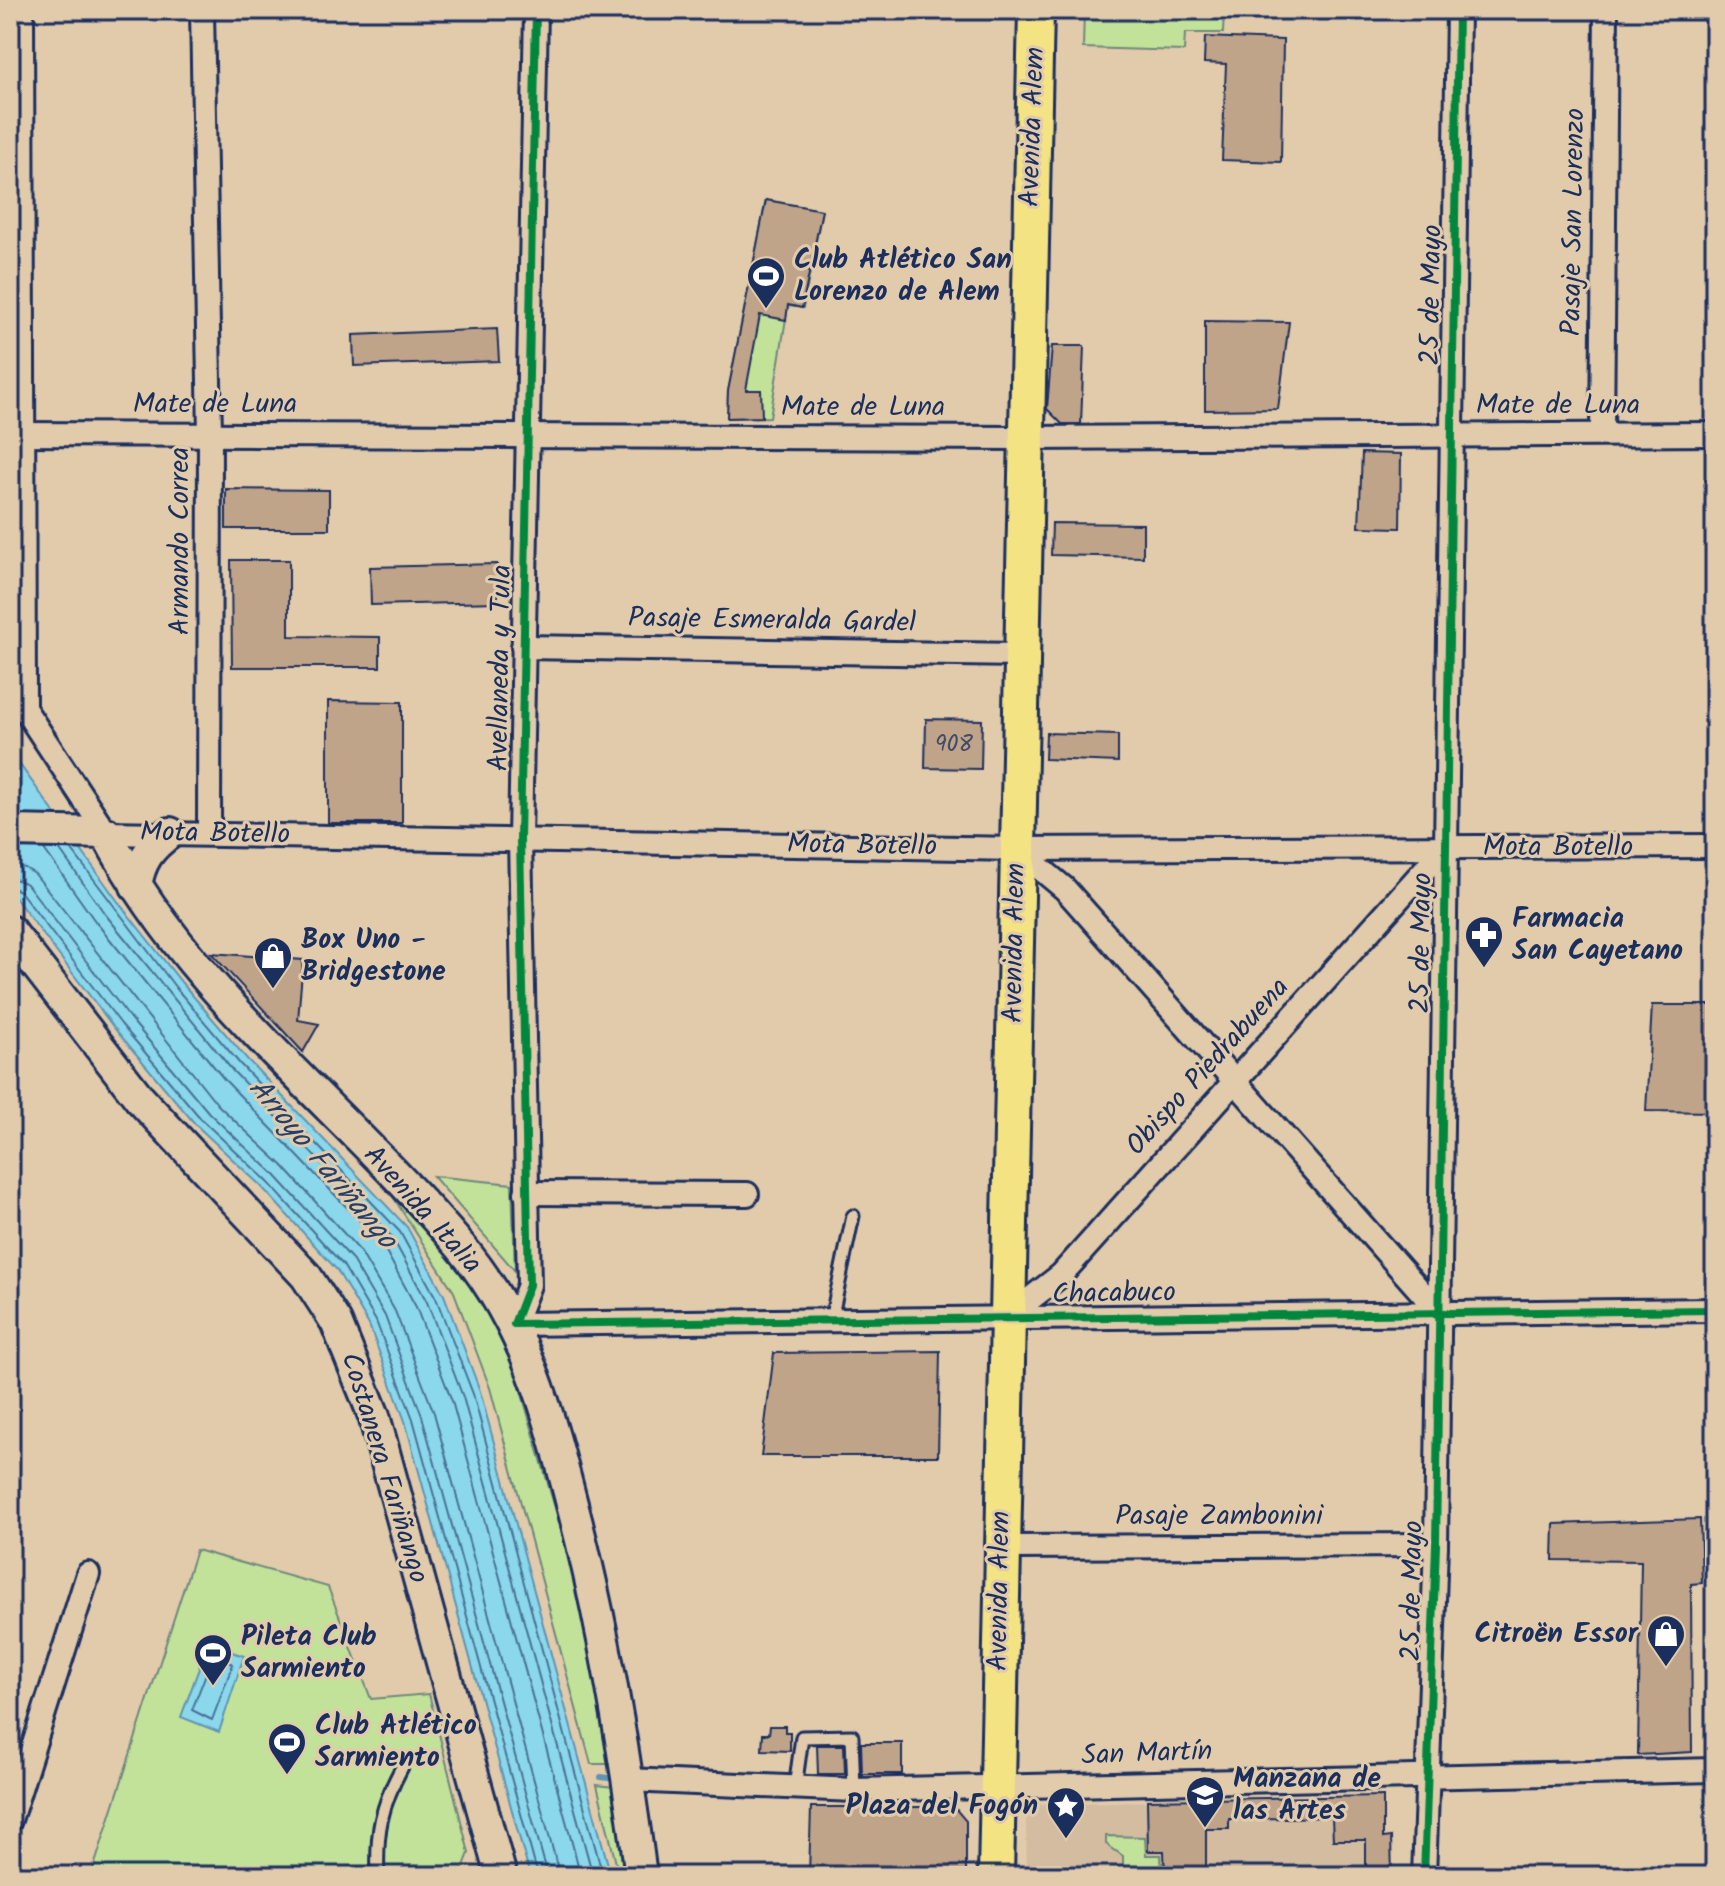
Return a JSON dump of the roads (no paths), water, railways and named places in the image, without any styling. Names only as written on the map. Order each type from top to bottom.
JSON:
[{"type":"main road","name":"Avenida Alem","points":[[996,1876],[1024,438],[1036,10]]},
{"type":"street","points":[[22,10],[18,434],[24,707]]},
{"type":"street","name":"Armando Correa","points":[[202,10],[210,434],[209,833]]},
{"type":"street","name":"Avellaneda y Tula","points":[[514,1324],[529,1285],[520,839],[536,10]]},
{"type":"street","name":"25 de Mayo","points":[[1424,1876],[1425,1810],[1431,1776],[1436,1545],[1458,10]]},
{"type":"street","name":"Pasaje San Lorenzo","points":[[1602,434],[1606,10]]},
{"type":"street","name":"Mate de Luna","points":[[18,434],[1024,438],[1715,434]]},
{"type":"street","name":"Pasaje Esmeralda Gardel","points":[[523,647],[1020,655]]},
{"type":"street","name":"Avenida Italia","points":[[10,687],[93,832],[211,982],[461,1247],[514,1324],[530,1358],[559,1451],[589,1571],[628,1780],[641,1876]]},
{"type":"street","name":"Mota Botello","points":[[10,831],[1017,849],[1715,846]]},
{"type":"street","points":[[136,886],[140,864],[155,844],[170,833]]},
{"type":"street","name":"Obispo Piedrabuena","points":[[1007,1317],[1061,1275],[1445,847]]},
{"type":"street","points":[[1017,849],[1065,889],[1439,1312]]},
{"type":"street","name":"Costanera Fariñango","points":[[10,931],[140,1099],[306,1276],[336,1322],[374,1416],[501,1876]]},
{"type":"street","points":[[526,1193],[747,1194]]},
{"type":"street","name":"Chacabuco","points":[[514,1324],[1715,1310]]},
{"type":"street","name":"Pasaje Zambonini","points":[[1001,1547],[1436,1545]]},
{"type":"street","points":[[10,1820],[16,1783],[88,1574]]},
{"type":"street","name":"San Martín","points":[[628,1780],[854,1790],[996,1789],[1715,1770]]},
{"type":"lane","points":[[831,1320],[853,1216]]},
{"type":"lane","points":[[795,1788],[802,1737],[852,1736],[854,1790]]},
{"type":"lane","points":[[378,1876],[376,1841],[384,1799],[402,1767]]},
{"type":"water","name":"Arroyo Fariñango","points":[[10,751],[119,903],[182,983],[247,1059],[407,1227],[444,1295],[480,1391],[611,1876],[530,1876],[405,1421],[369,1325],[337,1270],[261,1186],[196,1125],[115,1029],[10,891]]},
{"type":"water","name":"Pileta Club Sarmiento","points":[[208,1644],[244,1656],[219,1732],[181,1717]]},
{"type":"waterway","points":[[601,1777],[617,1779]]},
{"type":"place","name":"Club Atlético San Lorenzo de Alem","points":[[766,310]]},
{"type":"place","name":"Farmacia San Cayetano","points":[[1484,969]]},
{"type":"place","name":"Box Uno - Bridgestone","points":[[273,990]]},
{"type":"place","name":"Citroën Essor","points":[[1666,1668]]},
{"type":"place","name":"Pileta Club Sarmiento","points":[[213,1687]]},
{"type":"place","name":"Club Atlético Sarmiento","points":[[287,1776]]},
{"type":"place","name":"Manzana de las Artes","points":[[1205,1829]]},
{"type":"place","name":"Plaza del Fogón","points":[[1066,1840]]}]
